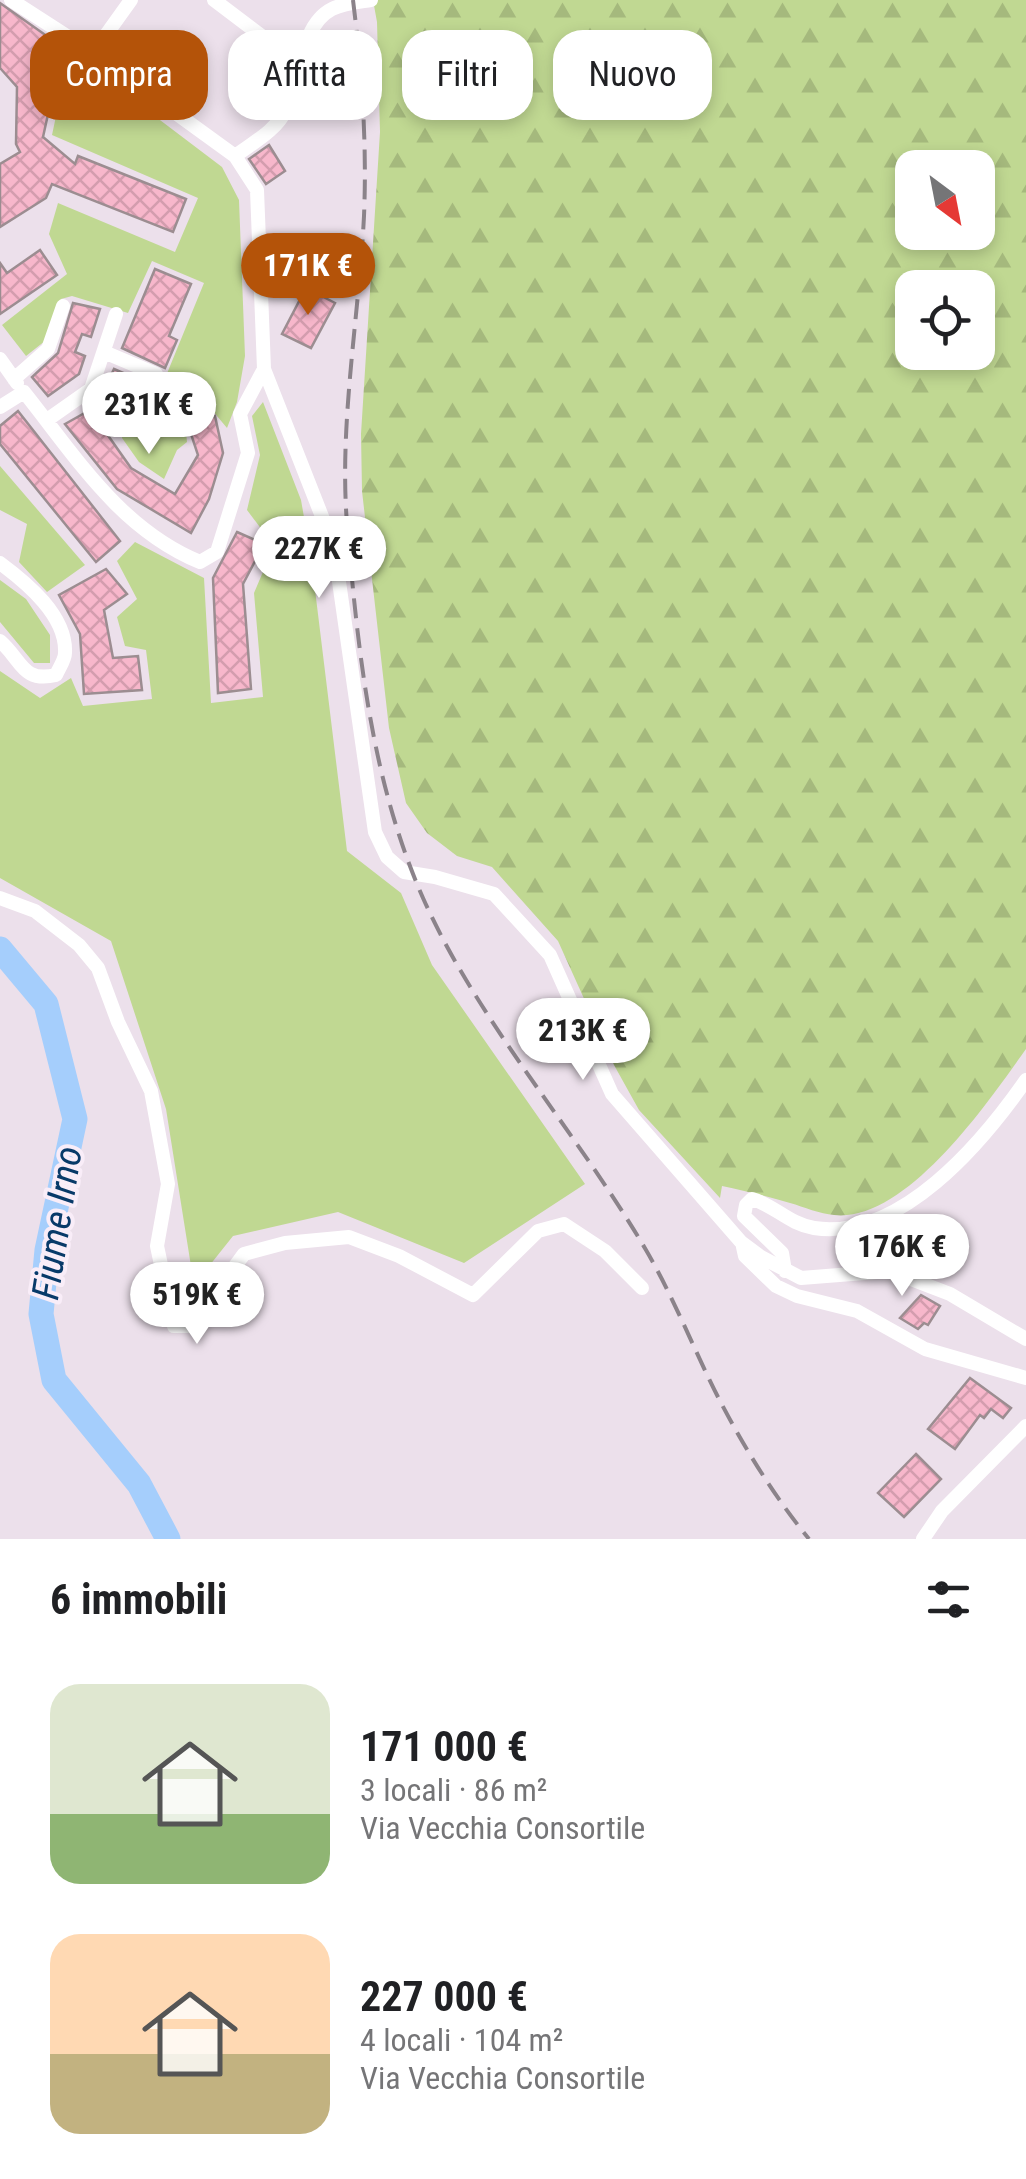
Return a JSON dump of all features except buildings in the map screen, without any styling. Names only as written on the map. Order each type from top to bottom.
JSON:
[{"type":"street","points":[[12,0],[58,30]]},
{"type":"street","points":[[109,30],[131,0]]},
{"type":"street","points":[[214,0],[254,30]]},
{"type":"street","points":[[235,156],[270,132],[287,110],[317,22],[336,7],[371,0]]},
{"type":"street","points":[[185,120],[235,156],[257,190],[264,369],[334,548],[374,832],[387,857],[404,872],[494,894],[550,955],[612,1094],[742,1242],[802,1278],[890,1271],[950,1294],[1026,1339]]},
{"type":"street","points":[[260,270],[309,275],[328,286]]},
{"type":"street","points":[[14,378],[48,349],[62,306]]},
{"type":"street","points":[[47,420],[91,389],[116,314]]},
{"type":"street","points":[[104,352],[156,374]]},
{"type":"street","points":[[0,359],[112,504],[164,544],[200,562],[217,552],[248,453],[240,414],[264,369]]},
{"type":"street","points":[[0,407],[24,392]]},
{"type":"street","points":[[0,563],[24,581],[62,627],[66,655],[56,675],[40,679],[28,673],[0,641]]},
{"type":"street","points":[[0,898],[35,911],[80,945],[98,968],[150,1090],[168,1184],[158,1246],[174,1326],[191,1326],[244,1254],[285,1244],[349,1237],[399,1256],[473,1295],[538,1232],[564,1224],[605,1251],[642,1288]]},
{"type":"street","points":[[786,1271],[782,1253],[744,1216],[746,1205],[752,1200],[762,1202],[794,1224],[815,1228],[841,1229],[888,1214],[916,1198],[971,1149],[1026,1080]]},
{"type":"street","points":[[742,1242],[746,1256],[776,1286],[797,1296],[857,1311],[925,1349],[1026,1378]]},
{"type":"street","points":[[923,1539],[942,1511],[1026,1426]]},
{"type":"green space","points":[[373,0],[1026,0],[1026,1049],[968,1126],[917,1180],[889,1200],[861,1212],[834,1215],[722,1186],[720,1198],[639,1110],[614,1065],[558,941],[492,867],[457,856],[427,833],[406,803],[389,728],[362,491],[361,434],[382,120],[382,30],[377,30]]},
{"type":"green space","points":[[55,120],[160,120],[222,167],[239,200],[245,356],[237,402],[227,428],[212,410],[185,422],[187,442],[177,450],[164,479],[139,462],[122,438],[123,424],[139,387],[159,393],[204,283],[152,261],[128,313],[72,296],[61,299],[45,341],[26,356],[2,325],[67,274],[49,234],[58,203],[175,252],[198,198],[52,135]]},
{"type":"green space","points":[[263,402],[301,500],[347,851],[401,893],[432,965],[585,1184],[464,1263],[338,1212],[233,1236],[194,1285],[166,1109],[111,941],[0,878],[0,671],[40,698],[71,678],[83,706],[152,699],[146,650],[125,646],[117,617],[137,599],[117,561],[135,542],[204,578],[211,703],[263,697],[254,593],[274,546],[247,510],[260,455],[252,416]]},
{"type":"green space","points":[[0,466],[85,565],[47,592],[19,562],[27,524],[0,510]]},
{"type":"green space","points":[[0,580],[26,599],[50,635],[50,663],[34,663],[0,622]]},
{"type":"waterway","name":"Fiume Irno","points":[[0,949],[46,1004],[75,1119],[47,1250],[41,1314],[54,1380],[139,1484],[168,1539]]},
{"type":"railway","points":[[353,0],[363,108],[365,189],[345,486],[362,667],[391,808],[423,898],[471,989],[619,1206],[666,1287],[739,1436],[809,1539]]}]
